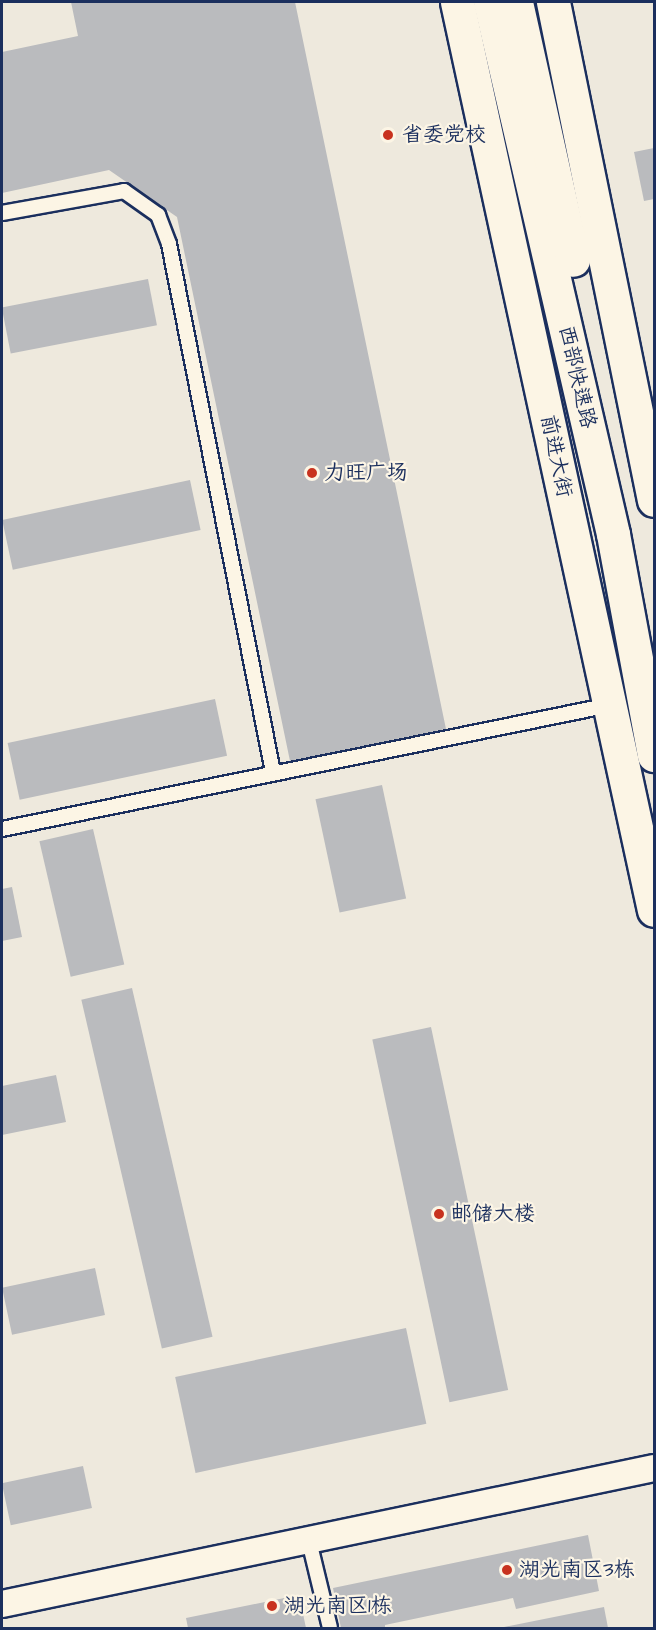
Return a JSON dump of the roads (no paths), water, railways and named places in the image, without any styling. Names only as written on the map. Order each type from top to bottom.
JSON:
[{"type":"main road","name":"前进大街","points":[[457,2],[654,910]]},
{"type":"main road","name":"西部快速路","points":[[490,2],[613,534],[654,755]]},
{"type":"main road","name":"西部快速路","points":[[516,2],[654,637]]},
{"type":"main road","points":[[553,2],[654,500]]},
{"type":"street","points":[[2,1604],[654,1468]]},
{"type":"lane","points":[[2,213],[124,191],[158,214],[169,244],[273,772]]},
{"type":"lane","points":[[2,829],[610,705]]},
{"type":"lane","points":[[309,1541],[330,1629]]},
{"type":"place","name":"省委党校","points":[[388,135]]},
{"type":"place","name":"力旺广场","points":[[312,473]]},
{"type":"place","name":"邮储大楼","points":[[439,1214]]},
{"type":"place","name":"湖光南区3栋","points":[[507,1570]]},
{"type":"place","name":"湖光南区1栋","points":[[272,1606]]}]
